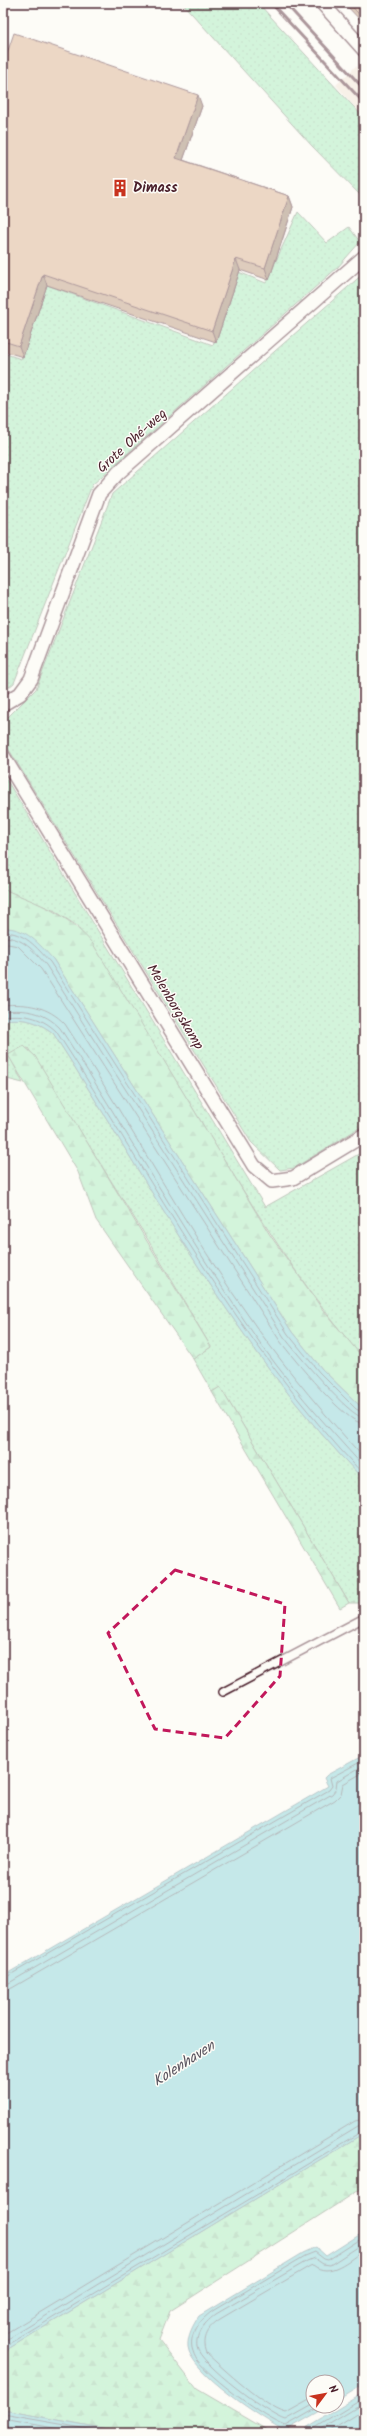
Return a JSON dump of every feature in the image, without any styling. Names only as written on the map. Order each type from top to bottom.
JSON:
[{"type":"street","points":[[322,3],[364,50]]},
{"type":"street","name":"Grote Ohé-weg","points":[[3,704],[20,694],[31,679],[99,494],[118,473],[364,257]]},
{"type":"street","name":"Melenborgskamp","points":[[3,756],[254,1166],[272,1181],[293,1178],[364,1135]]},
{"type":"lane","points":[[223,1692],[364,1618]]},
{"type":"highlighted area","points":[[175,1570],[285,1604],[280,1676],[225,1738],[155,1729],[108,1633]]},
{"type":"shaded area","points":[[356,66],[364,74],[364,118],[336,85]]},
{"type":"green space","points":[[182,3],[258,3],[364,118],[364,199],[312,146]]},
{"type":"green space","points":[[298,212],[327,243],[349,227],[360,242],[338,267],[92,485],[14,683],[3,692],[3,353],[21,359],[44,284],[213,345],[236,271],[266,283]]},
{"type":"green space","points":[[364,273],[364,1125],[294,1168],[280,1170],[251,1142],[3,740],[3,722],[36,689],[112,494]]},
{"type":"green space","points":[[3,774],[265,1207],[364,1151],[364,1359],[316,1299],[273,1237],[164,1061],[77,926],[55,911],[3,889]]},
{"type":"green space","points":[[3,889],[52,910],[73,924],[93,944],[270,1235],[323,1310],[364,1359],[364,1410],[322,1369],[292,1332],[53,959],[8,928],[3,928]]},
{"type":"green space","points":[[17,1019],[30,1021],[41,1025],[53,1033],[197,1265],[235,1321],[275,1376],[318,1429],[364,1480],[364,1603],[349,1603],[220,1387],[212,1392],[193,1359],[211,1347],[148,1240],[28,1048],[9,1055],[23,1083],[3,1078],[3,1020]]},
{"type":"green space","points":[[24,1046],[35,1056],[211,1347],[193,1359],[96,1220],[78,1172],[8,1055]]},
{"type":"green space","points":[[220,1387],[349,1603],[340,1608],[212,1392]]},
{"type":"green space","points":[[364,2133],[364,2187],[170,2311],[159,2340],[197,2389],[272,2433],[129,2433],[3,2410],[3,2352]]},
{"type":"water","points":[[3,928],[11,928],[25,933],[37,942],[53,959],[292,1332],[322,1369],[364,1410],[364,1480],[318,1429],[275,1376],[235,1321],[197,1265],[53,1033],[41,1025],[30,1021],[17,1019],[3,1020]]},
{"type":"water","name":"Kolenhaven","points":[[364,1755],[364,2133],[3,2352],[3,1976],[328,1786],[324,1778],[327,1775]]},
{"type":"water","points":[[364,2232],[364,2384],[345,2396],[345,2374],[305,2374],[305,2414],[315,2414],[285,2431],[245,2406],[214,2382],[192,2358],[188,2347],[188,2339],[199,2316],[303,2253],[316,2247],[326,2256]]},
{"type":"water","points":[[364,2393],[364,2433],[301,2433],[306,2428],[329,2414],[345,2414],[345,2404]]},
{"type":"water","points":[[3,2410],[129,2433],[3,2433]]},
{"type":"building","points":[[349,3],[364,3],[364,20]]},
{"type":"building","name":"Dimass","points":[[14,33],[198,95],[176,158],[289,196],[265,268],[236,259],[212,331],[43,274],[19,346],[3,341],[3,65]]},
{"type":"railway","points":[[271,3],[364,103]]},
{"type":"railway","points":[[285,3],[364,89]]},
{"type":"place","name":"Dimass","points":[[120,188]]}]
